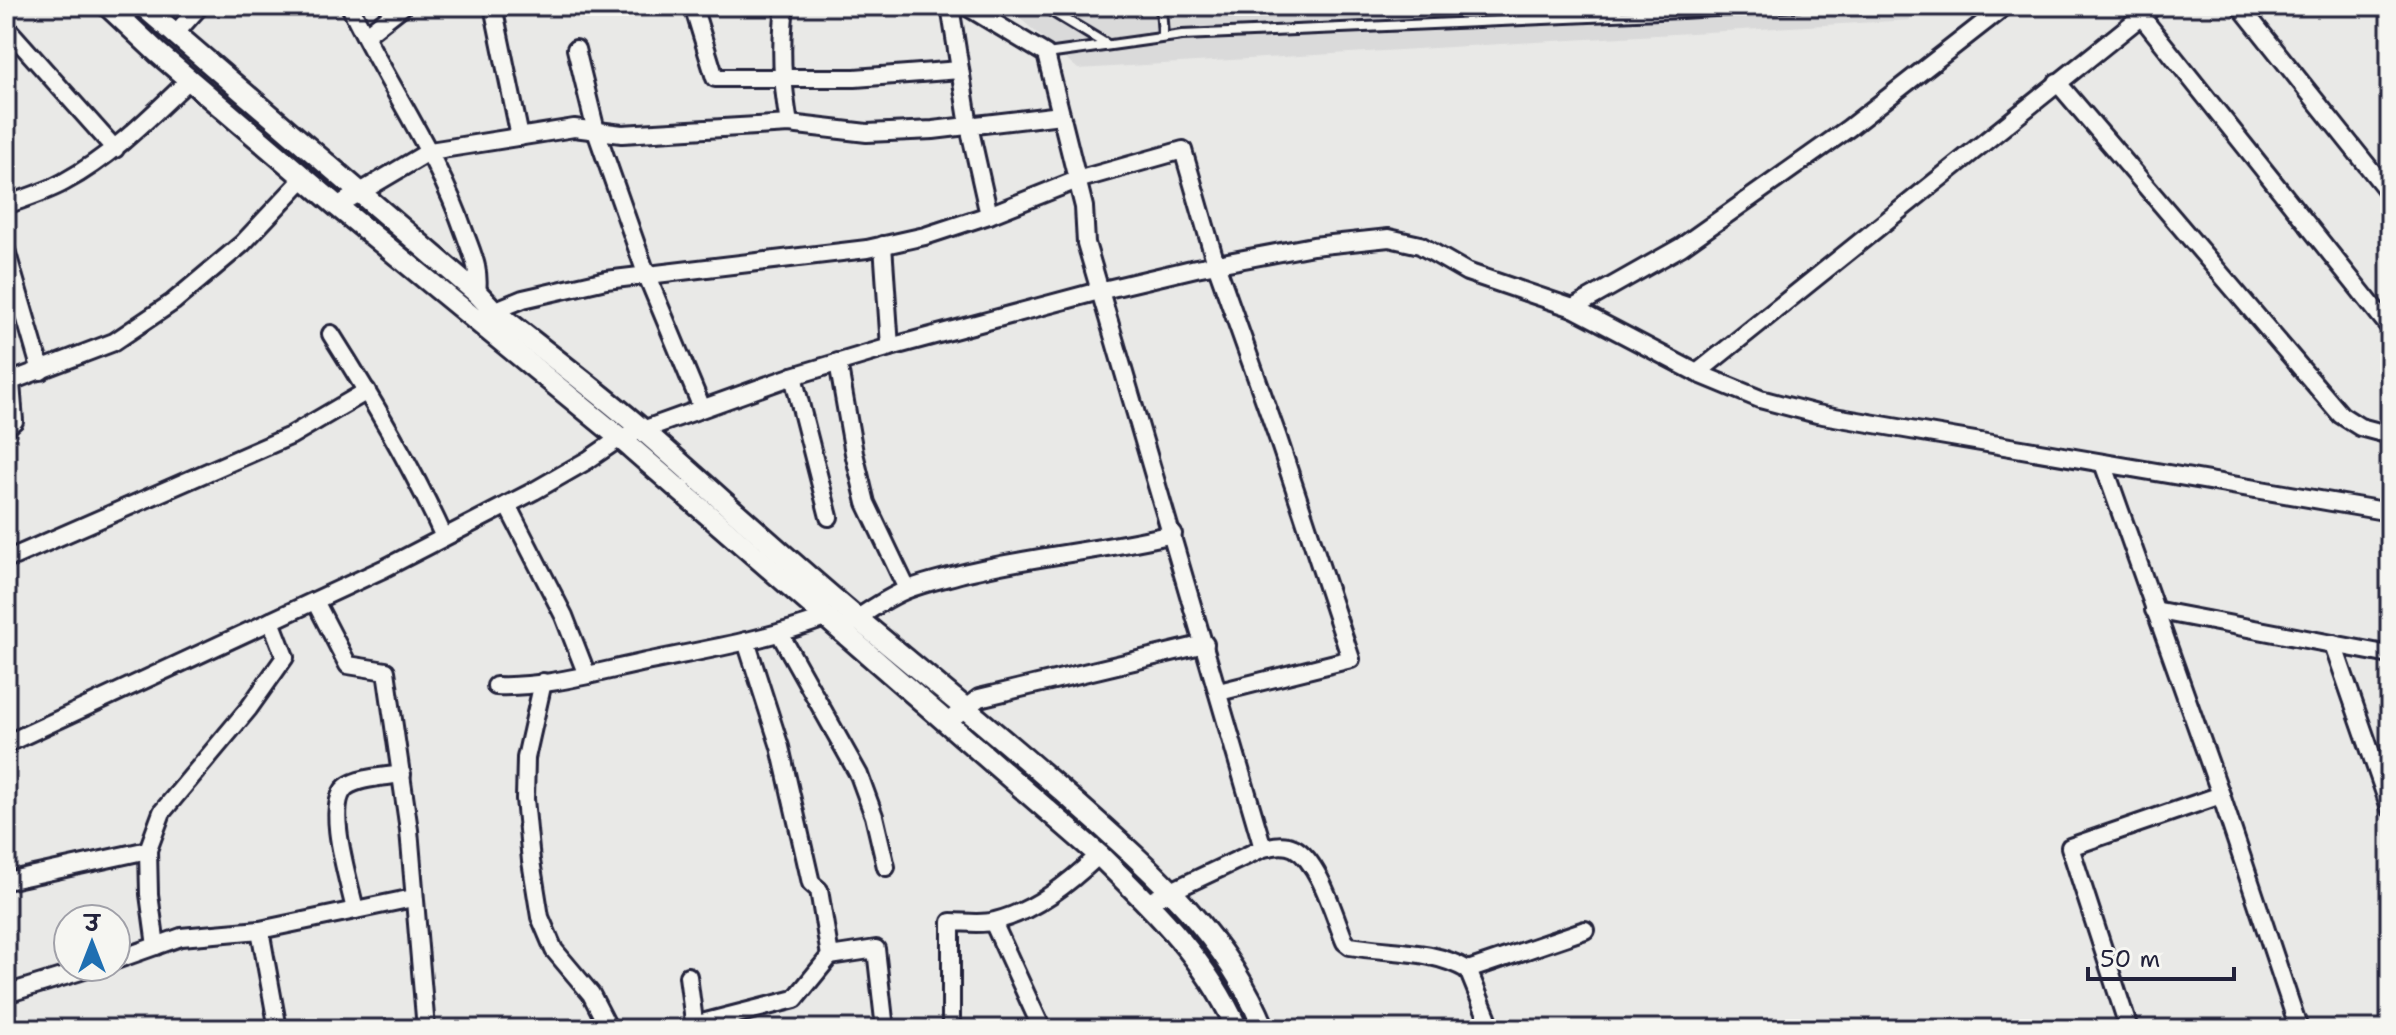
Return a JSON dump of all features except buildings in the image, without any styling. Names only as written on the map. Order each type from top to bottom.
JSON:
[{"type":"street","points":[[108,6],[189,80],[337,206],[620,438],[1099,855],[1148,902],[1196,959],[1237,1029]]},
{"type":"street","points":[[143,6],[477,293],[494,311],[643,430],[857,618],[1021,754],[1173,890],[1209,934],[1264,1029]]},
{"type":"street","points":[[174,35],[200,6]]},
{"type":"street","points":[[350,6],[430,151],[457,209],[479,275],[477,293]]},
{"type":"street","points":[[366,35],[403,6]]},
{"type":"street","points":[[493,6],[520,137]]},
{"type":"street","points":[[693,6],[715,78],[855,78],[960,70]]},
{"type":"street","points":[[785,6],[780,47],[781,79],[789,124]]},
{"type":"street","points":[[950,6],[969,126],[989,215]]},
{"type":"street","points":[[966,6],[1046,54],[1084,207],[1086,243],[1099,291],[1263,848]]},
{"type":"street","points":[[1573,308],[1681,247],[1849,128],[2005,6]]},
{"type":"street","points":[[2240,6],[2390,194]]},
{"type":"street","points":[[1697,373],[2143,9],[2390,328]]},
{"type":"street","points":[[6,27],[115,149]]},
{"type":"street","points":[[576,49],[596,131],[647,276],[702,408]]},
{"type":"street","points":[[6,205],[61,184],[115,149],[189,80]]},
{"type":"street","points":[[2057,82],[2341,415],[2360,427],[2390,435]]},
{"type":"street","points":[[337,206],[430,151],[574,128],[622,134],[789,124],[867,133],[969,126],[1061,115]]},
{"type":"street","points":[[474,319],[523,299],[606,280],[883,245],[925,236],[989,215],[1077,180],[1183,150],[1216,264],[1351,659],[1219,692]]},
{"type":"street","points":[[6,428],[14,421],[8,383],[114,342],[173,302],[242,244],[304,178]]},
{"type":"street","points":[[6,744],[315,601],[444,537],[588,460],[620,438],[838,362],[1099,291],[1313,246],[1389,238],[1420,245],[1467,272],[1573,308],[1697,373],[1760,399],[1817,414],[2390,512]]},
{"type":"street","points":[[883,245],[890,347]]},
{"type":"street","points":[[7,259],[41,371]]},
{"type":"street","points":[[331,334],[419,482],[444,537]]},
{"type":"street","points":[[838,362],[866,503],[907,589]]},
{"type":"street","points":[[793,376],[829,517]]},
{"type":"street","points":[[6,560],[290,436],[367,391]]},
{"type":"street","points":[[2103,463],[2221,795],[2299,1029]]},
{"type":"street","points":[[507,505],[564,616],[587,675]]},
{"type":"street","points":[[496,686],[516,687],[587,675],[832,624],[857,618],[907,589],[1004,563],[1129,544],[1173,534]]},
{"type":"street","points":[[315,601],[348,665],[386,671],[402,774],[426,1029]]},
{"type":"street","points":[[2154,610],[2390,655]]},
{"type":"street","points":[[156,946],[149,894],[148,850],[162,812],[249,708],[285,657],[271,621]]},
{"type":"street","points":[[780,634],[859,775],[874,816],[886,867]]},
{"type":"street","points":[[746,641],[780,747],[811,883],[819,890],[830,956]]},
{"type":"street","points":[[947,722],[979,698],[1205,644]]},
{"type":"street","points":[[2333,644],[2390,808]]},
{"type":"street","points":[[543,682],[526,758],[525,799],[540,917],[554,950],[591,994],[609,1029]]},
{"type":"street","points":[[355,910],[338,828],[336,810],[339,797],[347,786],[402,774]]},
{"type":"street","points":[[2129,1029],[2070,847],[2221,795]]},
{"type":"street","points":[[1148,902],[1263,848],[1280,844],[1292,847],[1303,854],[1318,876],[1345,942],[1350,946],[1442,958],[1468,970],[1492,1029]]},
{"type":"street","points":[[6,881],[148,850]]},
{"type":"street","points":[[951,1029],[951,922],[993,922],[1045,898],[1070,882],[1099,855]]},
{"type":"street","points":[[132,954],[181,937],[260,930],[413,898]]},
{"type":"street","points":[[993,922],[1042,1029]]},
{"type":"street","points":[[260,930],[278,1029]]},
{"type":"street","points":[[1468,970],[1585,930]]},
{"type":"street","points":[[688,976],[694,1027],[795,999],[830,956],[876,949],[885,1029]]},
{"type":"street","points":[[6,994],[52,980]]},
{"type":"lane","points":[[1043,6],[1107,44]]},
{"type":"lane","points":[[1161,6],[1163,37]]},
{"type":"lane","points":[[1046,54],[1163,37],[1798,6]]},
{"type":"shaded area","points":[[1006,6],[1909,6],[1910,20],[1078,69]]}]
